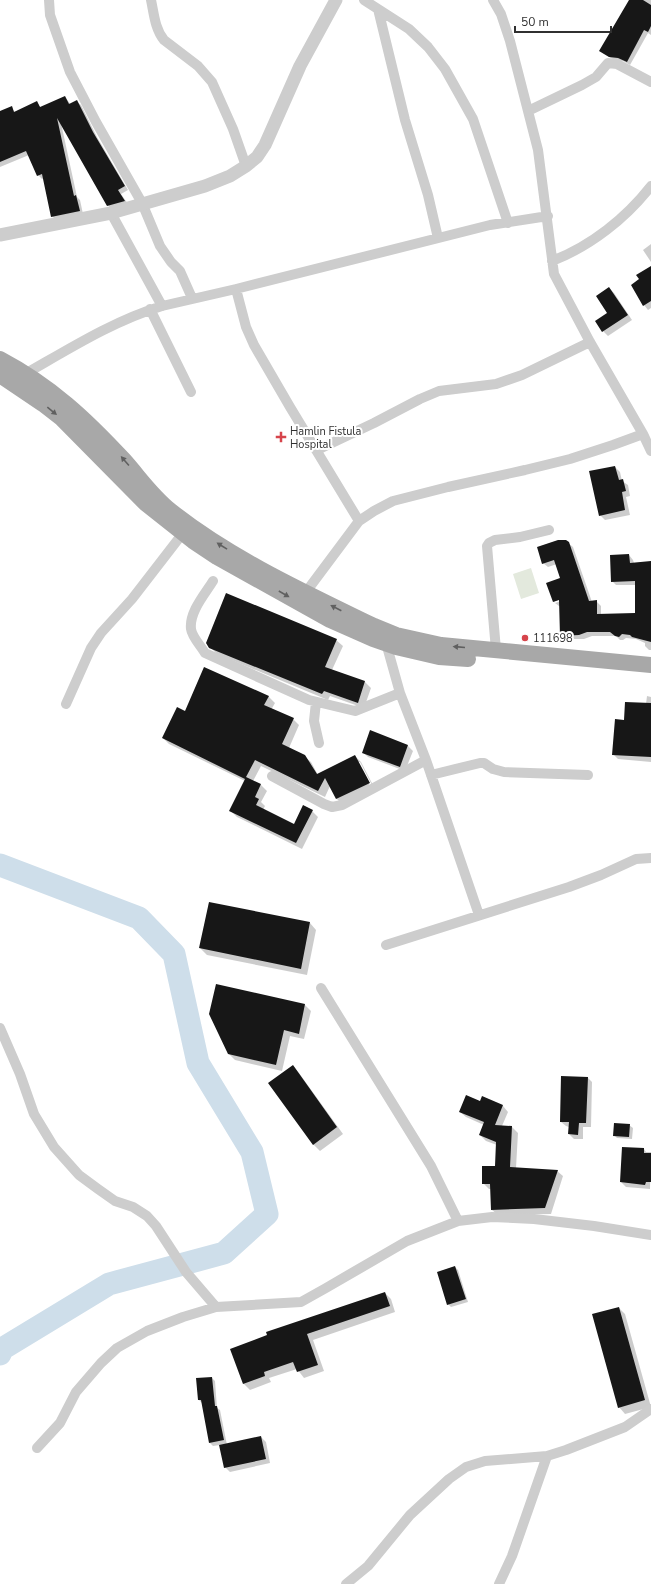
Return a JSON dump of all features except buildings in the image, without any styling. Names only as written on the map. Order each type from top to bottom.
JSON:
[{"type":"main road","points":[[0,360],[61,418],[145,503],[183,533],[217,557],[330,620],[396,647],[439,657],[651,674]]},
{"type":"main road","points":[[0,375],[50,390],[76,410],[121,457],[151,494],[171,511],[206,536],[246,561],[374,626],[396,635],[442,646],[651,665]]},
{"type":"street","points":[[49,0],[50,15],[70,72],[96,122],[142,203],[160,246],[171,262],[180,271],[192,298]]},
{"type":"street","points":[[151,0],[155,20],[164,40],[198,66],[212,82],[233,129],[246,166]]},
{"type":"street","points":[[0,234],[111,213],[205,186],[230,176],[246,166],[257,157],[265,145],[300,66],[336,0]]},
{"type":"street","points":[[364,0],[409,29],[428,47],[445,69],[474,119],[508,223]]},
{"type":"street","points":[[493,0],[501,14],[510,41],[540,160],[554,274],[651,451]]},
{"type":"street","points":[[378,9],[405,120],[428,195],[438,238]]},
{"type":"street","points":[[528,111],[596,77],[608,63],[617,64],[651,82]]},
{"type":"street","points":[[552,261],[567,255],[598,238],[651,186]]},
{"type":"street","points":[[111,213],[162,306]]},
{"type":"street","points":[[23,381],[89,337],[150,309],[438,238],[490,226],[548,216]]},
{"type":"street","points":[[236,289],[246,327],[254,345],[359,521]]},
{"type":"street","points":[[150,309],[191,392]]},
{"type":"street","points":[[317,450],[439,391],[496,384],[522,375],[590,342]]},
{"type":"street","points":[[306,592],[359,521],[393,501],[562,461],[643,434]]},
{"type":"street","points":[[496,650],[487,546],[489,542],[495,540],[520,537],[549,530]]},
{"type":"street","points":[[66,704],[91,648],[101,632],[132,599],[183,533]]},
{"type":"street","points":[[213,581],[193,615],[191,629],[205,653],[316,702],[356,711],[400,693]]},
{"type":"street","points":[[386,643],[400,693],[426,760],[479,914]]},
{"type":"street","points":[[316,702],[314,721],[319,743]]},
{"type":"street","points":[[272,776],[332,807],[342,805],[426,760]]},
{"type":"street","points":[[431,775],[480,763],[484,763],[493,769],[504,772],[588,775]]},
{"type":"street","points":[[386,945],[479,914],[569,887],[602,875],[632,861],[651,858]]},
{"type":"street","points":[[321,988],[431,1166],[458,1221]]},
{"type":"street","points":[[0,1028],[20,1074],[34,1114],[54,1147],[79,1175],[115,1201],[133,1207],[147,1216],[156,1226],[186,1272],[216,1307]]},
{"type":"street","points":[[37,1448],[60,1422],[76,1392],[101,1364],[117,1348],[147,1331],[183,1317],[216,1307],[300,1302],[407,1241],[458,1221],[492,1217],[534,1219],[651,1235]]},
{"type":"street","points":[[346,1584],[368,1566],[410,1515],[449,1479],[466,1467],[485,1461],[547,1456],[625,1427],[651,1409]]},
{"type":"street","points":[[499,1584],[512,1556],[547,1456]]},
{"type":"shaded area","points":[[531,568],[539,593],[521,599],[513,574]]},
{"type":"waterway","points":[[0,865],[139,918],[174,954],[198,1063],[252,1152],[267,1214],[224,1253],[109,1284],[2,1349],[0,1354]]},
{"type":"place","name":"Hamlin Fistula Hospital","points":[[281,437]]},
{"type":"place","name":"111698","points":[[525,638]]}]
